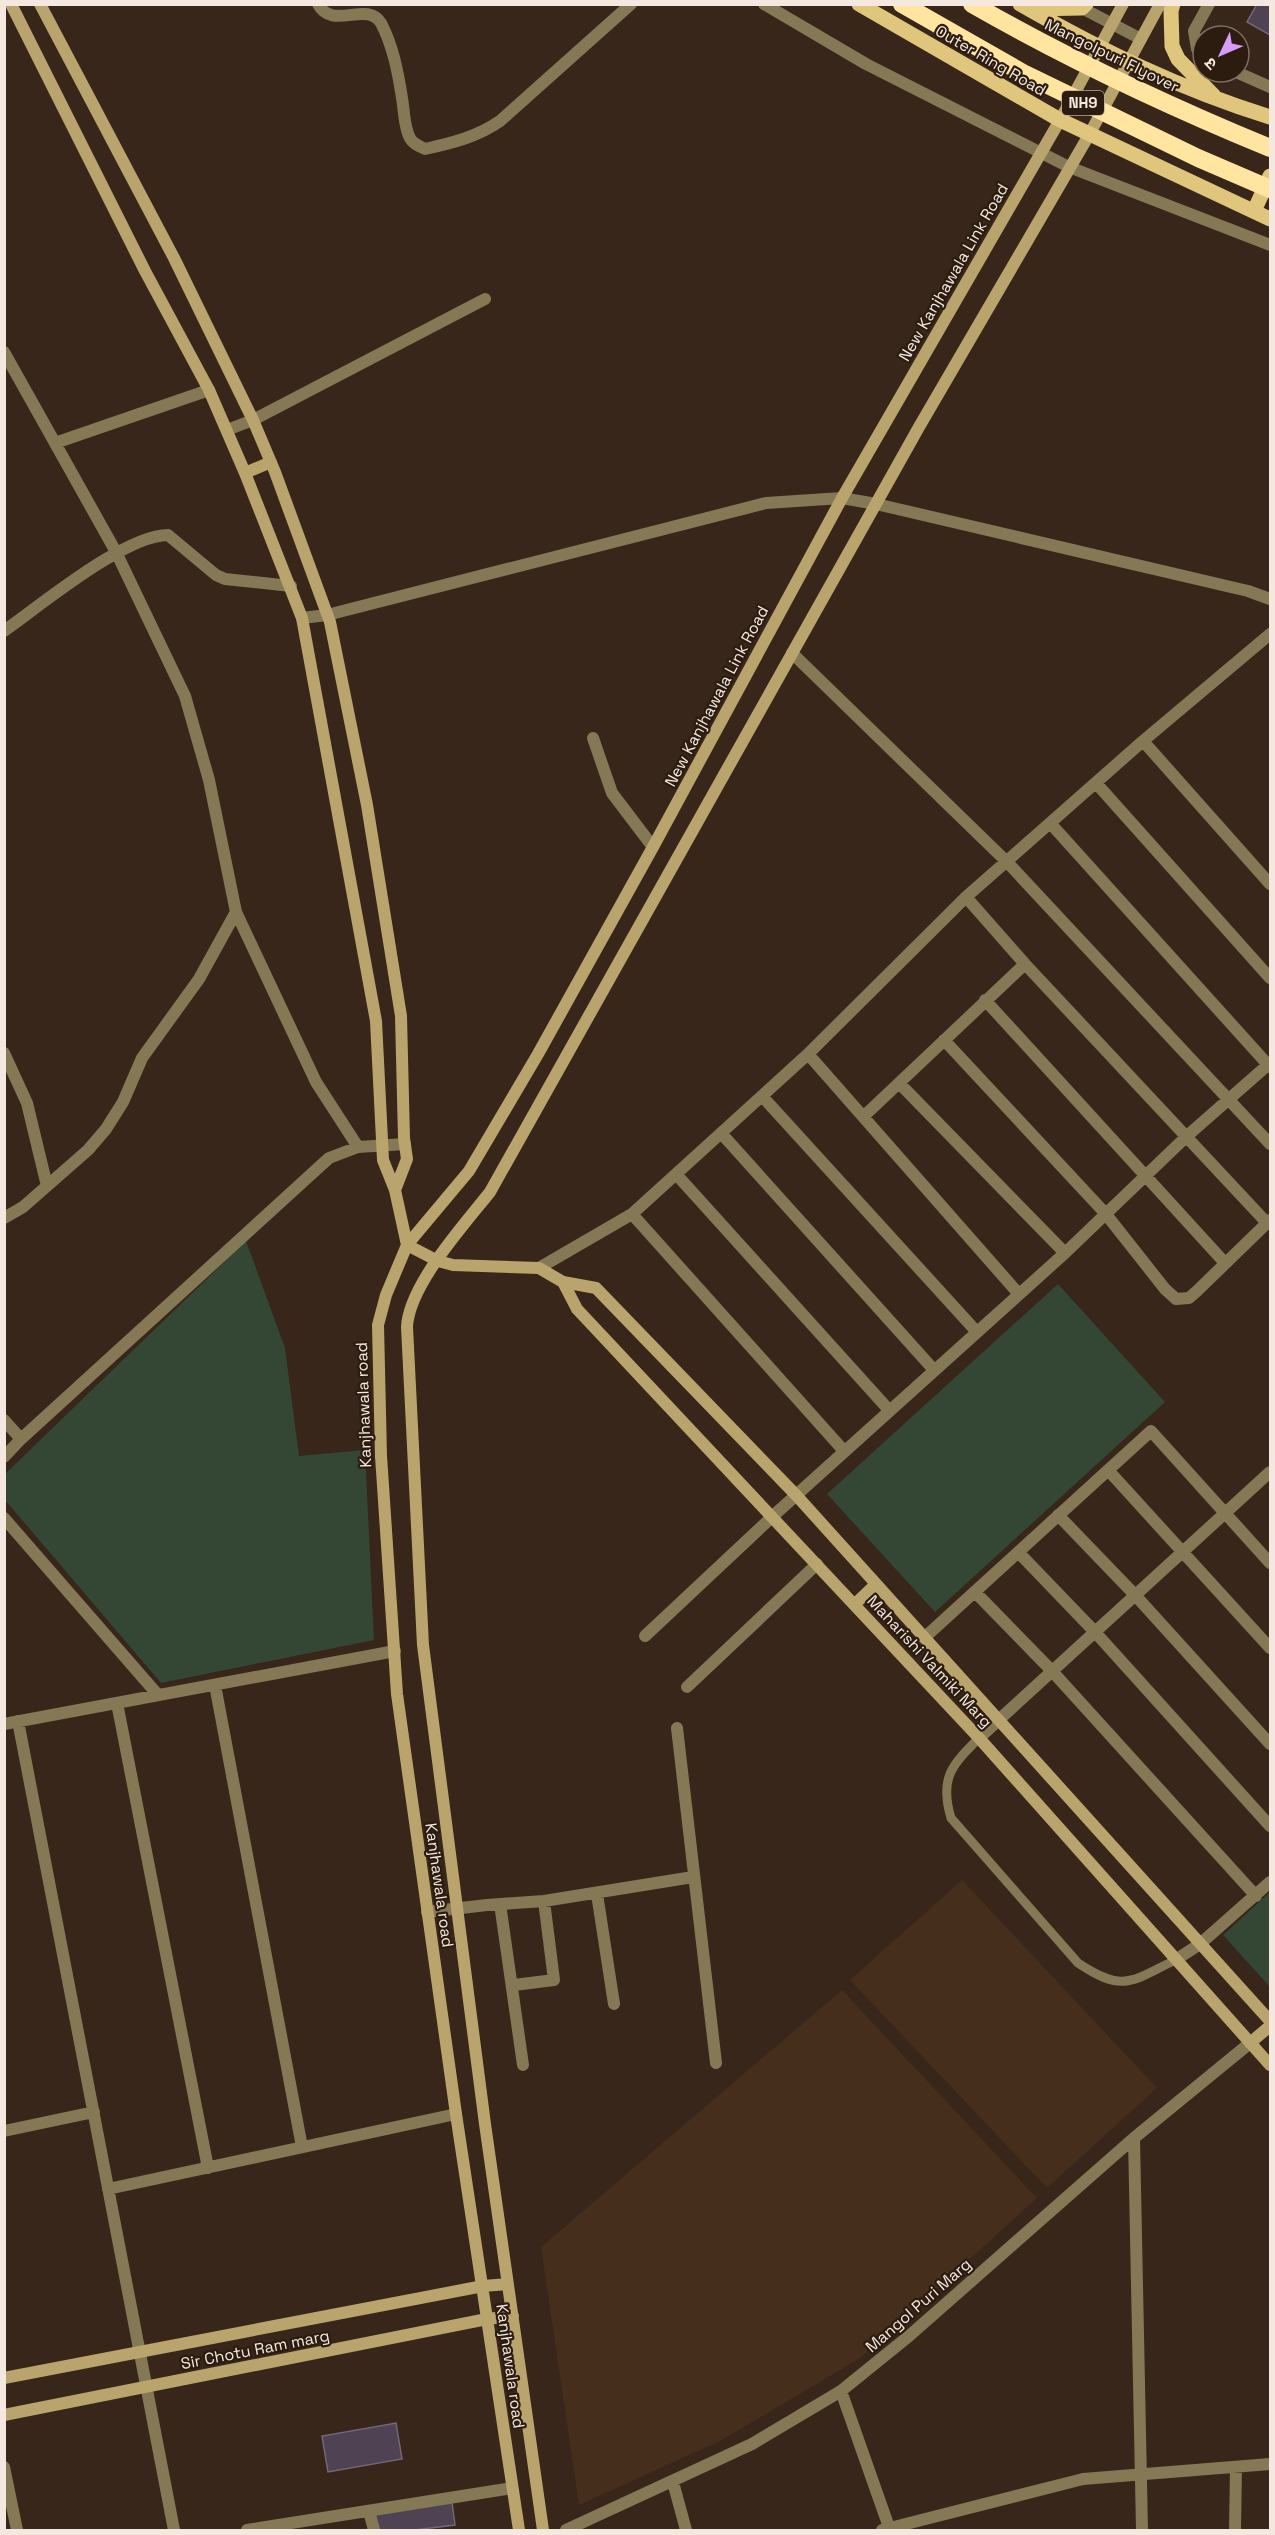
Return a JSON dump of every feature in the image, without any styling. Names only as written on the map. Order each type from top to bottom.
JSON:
[{"type":"highway","name":"NH9","points":[[902,4],[1023,74],[1198,158],[1270,189]]},
{"type":"highway","name":"Mangolpuri Flyover","points":[[972,4],[1046,46],[1205,121],[1270,148]]},
{"type":"main road","points":[[11,4],[145,271],[209,390],[245,472],[302,618],[376,1021],[383,1160],[395,1190],[407,1245],[438,1261],[490,1192],[876,504],[1089,135],[1160,4]]},
{"type":"main road","points":[[40,4],[174,258],[253,420],[271,462],[327,615],[367,805],[401,1016],[407,1159],[395,1190]]},
{"type":"main road","name":"Outer Ring Road","points":[[858,4],[1060,120],[1270,219]]},
{"type":"main road","name":"New Kanjhawala Link Road","points":[[407,1245],[469,1171],[653,847],[842,498],[1060,120],[1123,4]]},
{"type":"main road","points":[[1173,4],[1172,46],[1178,59],[1218,101]]},
{"type":"main road","points":[[1024,6],[1098,48],[1129,62],[1218,101],[1270,117]]},
{"type":"main road","points":[[1024,6],[1081,6]]},
{"type":"main road","points":[[1254,211],[1270,176]]},
{"type":"main road","points":[[245,472],[271,462]]},
{"type":"main road","name":"Kanjhawala road","points":[[407,1245],[386,1295],[378,1325],[377,1346],[381,1456],[397,1694],[456,2114],[519,2530]]},
{"type":"main road","name":"Maharishi Valmiki Marg","points":[[438,1261],[453,1264],[539,1268],[564,1281],[596,1288],[796,1495],[1270,2021]]},
{"type":"main road","name":"Kanjhawala road","points":[[438,1261],[412,1303],[407,1327],[423,1645],[485,2124],[543,2530]]},
{"type":"main road","name":"Maharishi Valmiki Marg","points":[[564,1281],[577,1309],[979,1737],[1270,2065]]},
{"type":"main road","points":[[855,1604],[876,1584]]},
{"type":"main road","points":[[1250,2043],[1270,2026]]},
{"type":"main road","name":"Sir Chotu Ram marg","points":[[4,2378],[483,2286],[508,2284]]},
{"type":"main road","name":"Sir Chotu Ram marg","points":[[4,2415],[487,2319],[513,2316]]},
{"type":"street","points":[[318,4],[328,15],[359,10],[369,11],[380,19],[387,34],[398,72],[408,134],[416,144],[425,149],[458,142],[484,132],[500,121],[631,4]]},
{"type":"street","points":[[764,4],[867,64],[1069,167],[1270,245]]},
{"type":"street","points":[[1198,24],[1209,4]]},
{"type":"street","points":[[1081,6],[1141,39]]},
{"type":"street","points":[[1251,79],[1270,87]]},
{"type":"street","points":[[227,430],[253,420],[485,299]]},
{"type":"street","points":[[4,352],[116,552],[185,696],[209,780],[236,912],[316,1082],[358,1147]]},
{"type":"street","points":[[56,444],[209,390]]},
{"type":"street","points":[[302,618],[327,615],[766,504],[842,498],[1248,591],[1270,599]]},
{"type":"street","points":[[4,631],[116,552],[158,535],[168,535],[216,575],[225,579],[291,586]]},
{"type":"street","points":[[539,1268],[632,1214],[808,1054],[966,897],[1143,741],[1270,634]]},
{"type":"street","points":[[792,653],[1007,862],[1270,1144]]},
{"type":"street","points":[[593,738],[612,793],[653,847]]},
{"type":"street","points":[[1143,741],[1270,884]]},
{"type":"street","points":[[1096,783],[1270,978]]},
{"type":"street","points":[[645,1636],[844,1451],[1065,1253],[1187,1136],[1270,1065],[1051,824]]},
{"type":"street","points":[[944,1040],[1105,1213],[1165,1289],[1176,1299],[1189,1298],[1269,1222],[1025,964],[966,897]]},
{"type":"street","points":[[4,1218],[23,1208],[88,1150],[105,1129],[123,1102],[142,1058],[199,979],[236,912]]},
{"type":"street","points":[[863,1117],[1025,964]]},
{"type":"street","points":[[985,1000],[1226,1263]]},
{"type":"street","points":[[4,1053],[27,1103],[47,1186]]},
{"type":"street","points":[[808,1054],[1018,1293]]},
{"type":"street","points":[[899,1083],[1065,1253]]},
{"type":"street","points":[[762,1096],[976,1332]]},
{"type":"street","points":[[721,1133],[934,1370]]},
{"type":"street","points":[[4,1456],[329,1158],[358,1147],[405,1144]]},
{"type":"street","points":[[676,1174],[889,1410]]},
{"type":"street","points":[[632,1214],[844,1451]]},
{"type":"street","points":[[4,1420],[21,1439]]},
{"type":"street","points":[[924,1638],[1151,1431],[1270,1563]]},
{"type":"street","points":[[1108,1470],[1270,1648]]},
{"type":"street","points":[[979,1737],[1226,1513],[1269,1478]]},
{"type":"street","points":[[1058,1515],[1135,1595],[1270,1744]]},
{"type":"street","points":[[4,1518],[158,1695]]},
{"type":"street","points":[[1018,1552],[1095,1632],[1270,1826]]},
{"type":"street","points":[[687,1687],[817,1564]]},
{"type":"street","points":[[975,1592],[1052,1671],[1256,1896]]},
{"type":"street","points":[[4,1724],[395,1651]]},
{"type":"street","points":[[215,1685],[302,2147]]},
{"type":"street","points":[[117,1703],[208,2168]]},
{"type":"street","points":[[18,1721],[174,2530]]},
{"type":"street","points":[[677,1728],[716,2063]]},
{"type":"street","points":[[427,1912],[544,1901],[693,1877]]},
{"type":"street","points":[[1177,1959],[1200,1944],[1270,1882]]},
{"type":"street","points":[[597,1894],[614,2004]]},
{"type":"street","points":[[513,1985],[554,1980],[544,1901]]},
{"type":"street","points":[[500,1904],[523,2065]]},
{"type":"street","name":"Mangol Puri Marg","points":[[566,2530],[752,2444],[841,2391],[909,2336],[1134,2138],[1250,2043]]},
{"type":"street","points":[[4,2131],[94,2112]]},
{"type":"street","points":[[108,2189],[456,2114]]},
{"type":"street","points":[[1134,2138],[1142,2530]]},
{"type":"street","points":[[841,2391],[887,2530],[1083,2479],[1270,2463]]},
{"type":"street","points":[[4,2467],[17,2530]]},
{"type":"street","points":[[1235,2530],[1236,2467]]},
{"type":"street","points":[[673,2482],[686,2530]]},
{"type":"street","points":[[247,2530],[276,2528],[512,2488]]},
{"type":"street","points":[[369,2511],[374,2530]]},
{"type":"lane","points":[[979,1737],[955,1764],[946,1780],[945,1800],[951,1818],[1077,1963],[1099,1977],[1113,1982],[1143,1976],[1177,1959]]},
{"type":"shaded area","points":[[962,1880],[1157,2088],[1047,2188],[850,1980]]},
{"type":"shaded area","points":[[842,1990],[1037,2198],[859,2359],[720,2441],[579,2505],[541,2247]]},
{"type":"green space","points":[[246,1241],[285,1348],[299,1456],[365,1450],[374,1640],[161,1683],[5,1500],[4,1475]]},
{"type":"green space","points":[[1058,1284],[1165,1402],[935,1612],[827,1494]]},
{"type":"green space","points":[[1270,1892],[1270,1987],[1223,1935]]},
{"type":"building","points":[[1257,4],[1270,4],[1270,35],[1247,22]]},
{"type":"building","points":[[396,2423],[402,2459],[328,2472],[322,2436]]},
{"type":"building","points":[[452,2502],[455,2525],[414,2530],[377,2530],[374,2513]]}]
